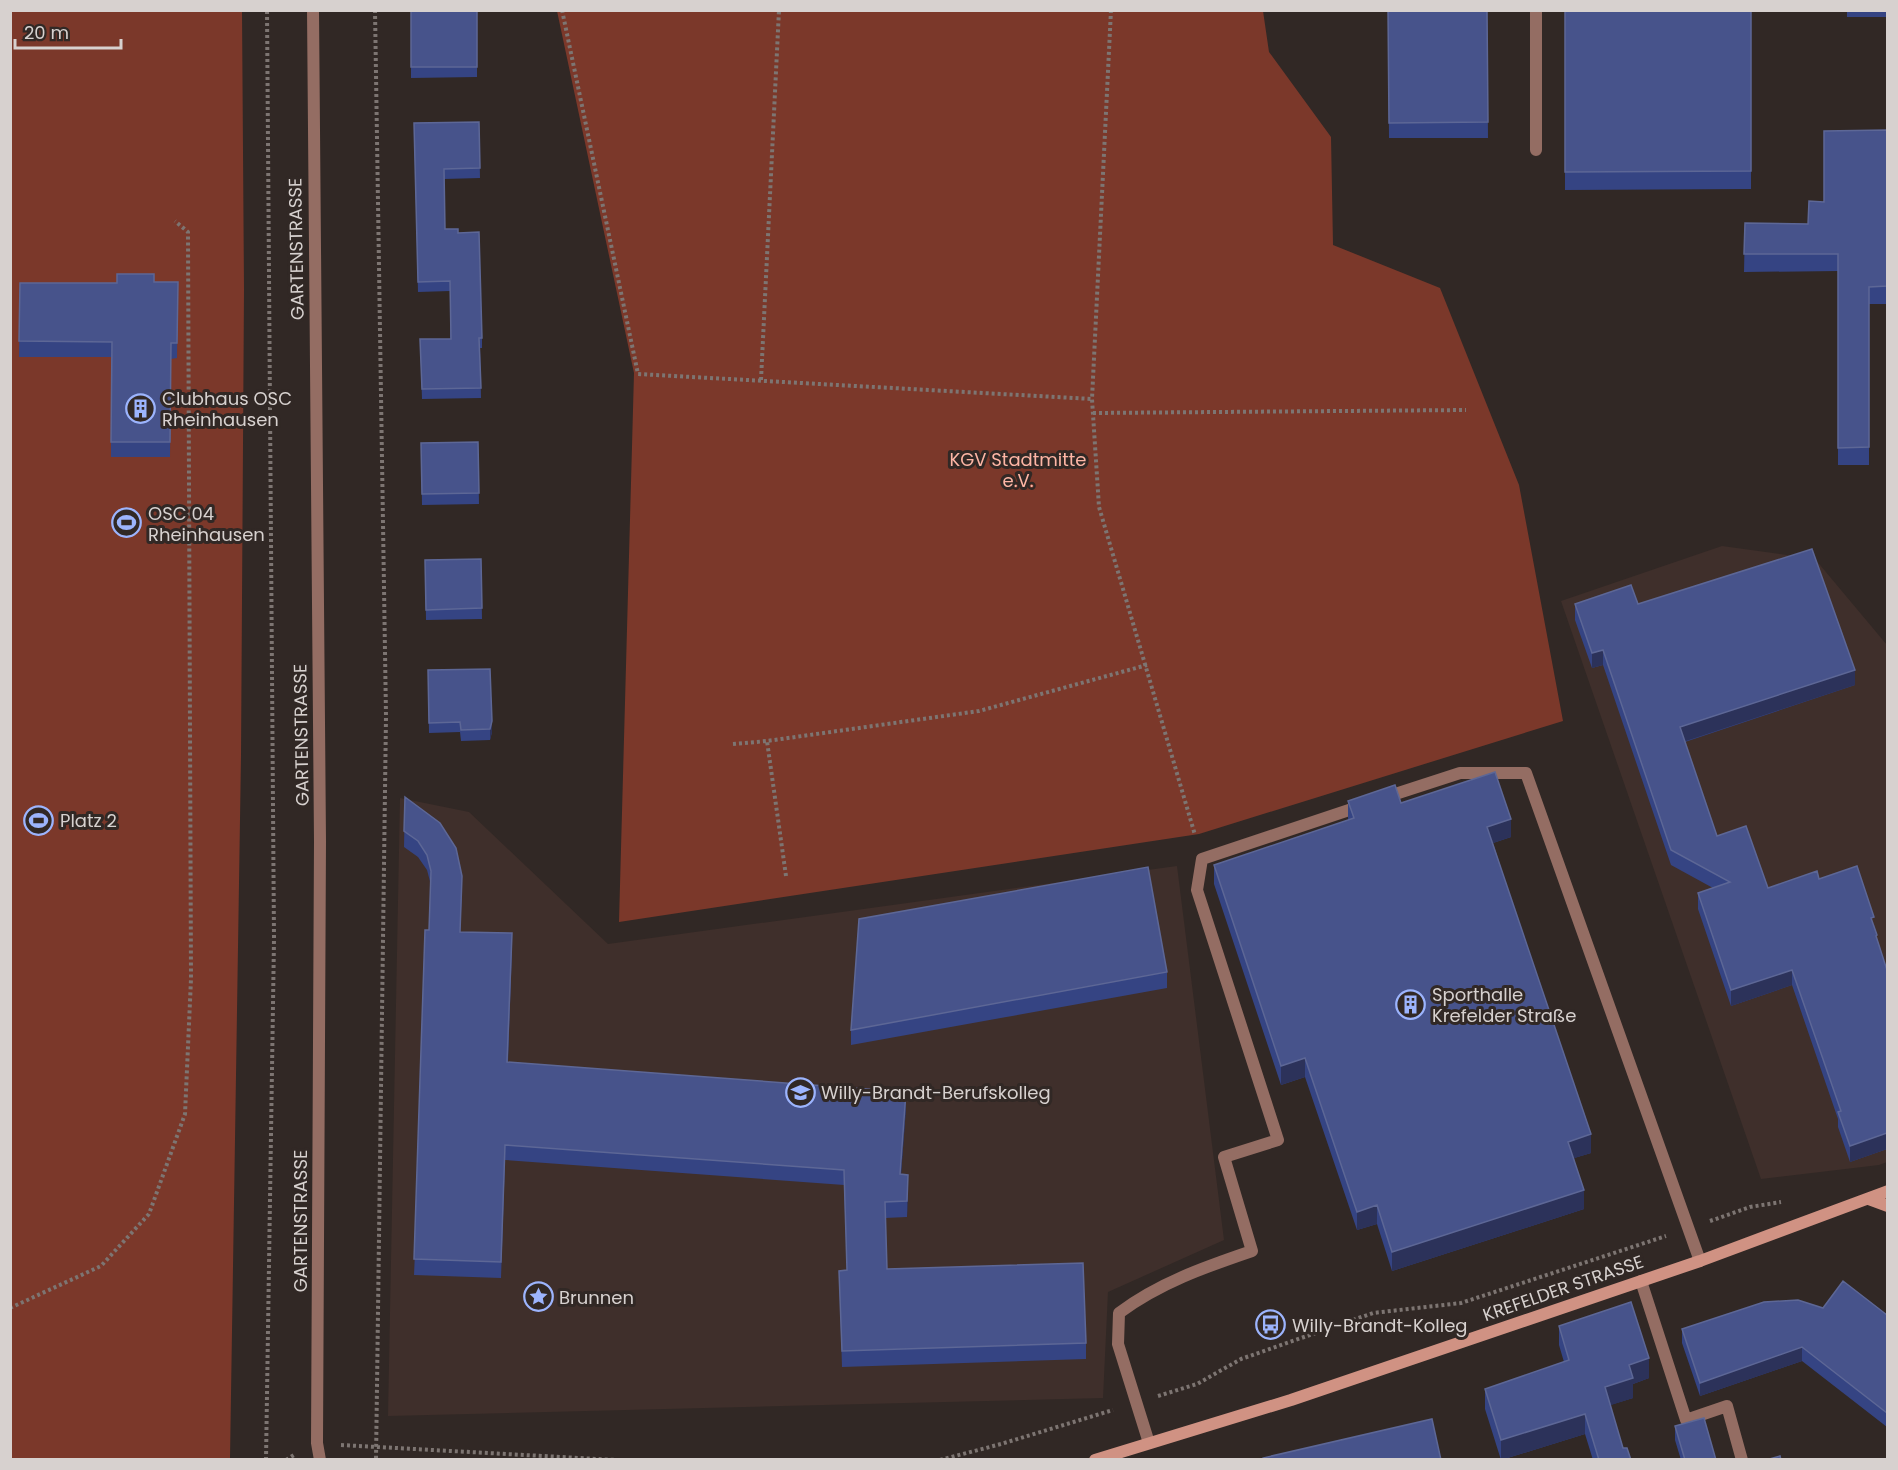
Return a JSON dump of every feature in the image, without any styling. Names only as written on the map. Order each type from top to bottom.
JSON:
[{"type":"street","name":"GARTENSTRASSE","points":[[313,10],[320,841],[317,1443],[320,1460]]},
{"type":"street","points":[[1536,10],[1536,150]]},
{"type":"street","points":[[1149,1443],[1118,1344],[1119,1313],[1139,1298],[1192,1272],[1252,1251],[1224,1156],[1278,1140],[1197,890],[1202,859],[1460,772],[1526,773],[1700,1261]]},
{"type":"street","name":"KREFELDER STRASSE","points":[[1095,1460],[1291,1400],[1700,1261],[1887,1191]]},
{"type":"street","points":[[1869,1199],[1887,1206]]},
{"type":"street","points":[[1641,1281],[1686,1420],[1727,1406],[1742,1460]]},
{"type":"path","points":[[266,1460],[274,939],[267,10]]},
{"type":"path","points":[[375,10],[386,716],[376,1460]]},
{"type":"path","points":[[562,10],[638,374],[1092,399]]},
{"type":"path","points":[[761,381],[779,10]]},
{"type":"path","points":[[1111,10],[1092,399],[1099,507],[1202,859]]},
{"type":"path","points":[[10,1308],[101,1266],[149,1214],[185,1114],[191,979],[188,231],[175,221]]},
{"type":"path","points":[[1093,413],[1466,410]]},
{"type":"path","points":[[734,744],[979,711],[1147,666]]},
{"type":"path","points":[[766,741],[786,876]]},
{"type":"path","points":[[940,1460],[1002,1444],[1197,1384],[1240,1359],[1373,1314],[1461,1303],[1750,1207],[1792,1201]]},
{"type":"path","points":[[286,1460],[317,1443],[616,1460]]},
{"type":"shaded area","points":[[1722,546],[1815,559],[1887,645],[1887,1162],[1879,1165],[1761,1179],[1561,601]]},
{"type":"shaded area","name":"Willy-Brandt-Berufskolleg","points":[[400,798],[469,812],[608,944],[1177,866],[1224,1240],[1108,1292],[1103,1398],[388,1416]]},
{"type":"green space","name":"OSC 04 Rheinhausen","points":[[10,11],[242,11],[244,289],[241,756],[230,1459],[11,1459]]},
{"type":"green space","name":"KGV Stadtmitte e.V.","points":[[557,11],[1263,11],[1269,52],[1331,137],[1333,245],[1440,288],[1519,485],[1563,721],[1199,834],[619,922],[634,373]]},
{"type":"building","points":[[411,10],[477,10],[477,67],[411,67]]},
{"type":"building","points":[[1388,10],[1487,10],[1488,122],[1389,123]]},
{"type":"building","points":[[1565,10],[1751,10],[1751,171],[1565,172]]},
{"type":"building","points":[[479,122],[480,168],[444,169],[445,229],[458,229],[458,233],[479,232],[481,388],[422,389],[420,339],[451,339],[450,281],[418,282],[414,123]]},
{"type":"building","points":[[1887,130],[1887,286],[1869,287],[1869,447],[1838,448],[1838,254],[1744,254],[1745,223],[1808,224],[1809,201],[1824,202],[1824,131]]},
{"type":"building","name":"Clubhaus OSC Rheinhausen","points":[[117,274],[154,274],[154,282],[178,282],[177,343],[171,343],[170,442],[111,442],[112,342],[19,341],[20,283],[117,283]]},
{"type":"building","points":[[478,442],[479,493],[422,494],[421,443]]},
{"type":"building","points":[[1812,549],[1855,670],[1680,727],[1717,836],[1746,826],[1768,888],[1817,871],[1819,879],[1857,866],[1874,917],[1871,918],[1887,970],[1887,1133],[1850,1146],[1838,1112],[1841,1111],[1792,970],[1731,990],[1698,893],[1730,882],[1671,850],[1603,650],[1592,653],[1575,604],[1631,585],[1638,604]]},
{"type":"building","points":[[481,559],[482,608],[426,610],[425,560]]},
{"type":"building","points":[[490,669],[492,721],[490,729],[461,730],[460,722],[429,723],[428,670]]},
{"type":"building","name":"Sporthalle Krefelder Straße","points":[[1495,772],[1511,819],[1487,827],[1591,1134],[1568,1142],[1584,1190],[1392,1252],[1377,1205],[1357,1212],[1305,1058],[1281,1066],[1214,865],[1354,818],[1348,801],[1395,785],[1401,803]]},
{"type":"building","points":[[405,797],[440,823],[456,848],[462,876],[460,932],[512,933],[507,1062],[906,1092],[900,1174],[908,1175],[907,1201],[885,1202],[887,1269],[1083,1263],[1086,1343],[842,1351],[839,1271],[847,1270],[844,1170],[505,1145],[501,1262],[414,1259],[425,930],[429,930],[431,871],[427,855],[418,841],[404,831]]},
{"type":"building","points":[[1148,867],[1167,972],[851,1030],[859,919]]},
{"type":"building","points":[[1843,1281],[1887,1315],[1887,1413],[1802,1347],[1700,1383],[1682,1329],[1764,1302],[1798,1300],[1823,1308]]},
{"type":"building","points":[[1631,1302],[1649,1358],[1629,1365],[1633,1378],[1605,1387],[1623,1448],[1627,1448],[1631,1460],[1599,1460],[1585,1414],[1501,1440],[1485,1389],[1569,1360],[1559,1326]]},
{"type":"building","points":[[1704,1418],[1716,1460],[1685,1460],[1675,1426]]},
{"type":"building","points":[[1432,1419],[1441,1460],[1263,1460],[1263,1458]]},
{"type":"building","points":[[1780,1456],[1781,1460],[1766,1460]]},
{"type":"place","name":"Clubhaus OSC Rheinhausen","points":[[141,408]]},
{"type":"place","name":"OSC 04 Rheinhausen","points":[[127,523]]},
{"type":"place","name":"Platz 2","points":[[39,820]]},
{"type":"place","name":"Sporthalle Krefelder Straße","points":[[1411,1004]]},
{"type":"place","name":"Willy-Brandt-Berufskolleg","points":[[800,1092]]},
{"type":"place","name":"Brunnen","points":[[538,1297]]},
{"type":"place","name":"Willy-Brandt-Kolleg","points":[[1271,1325]]}]
